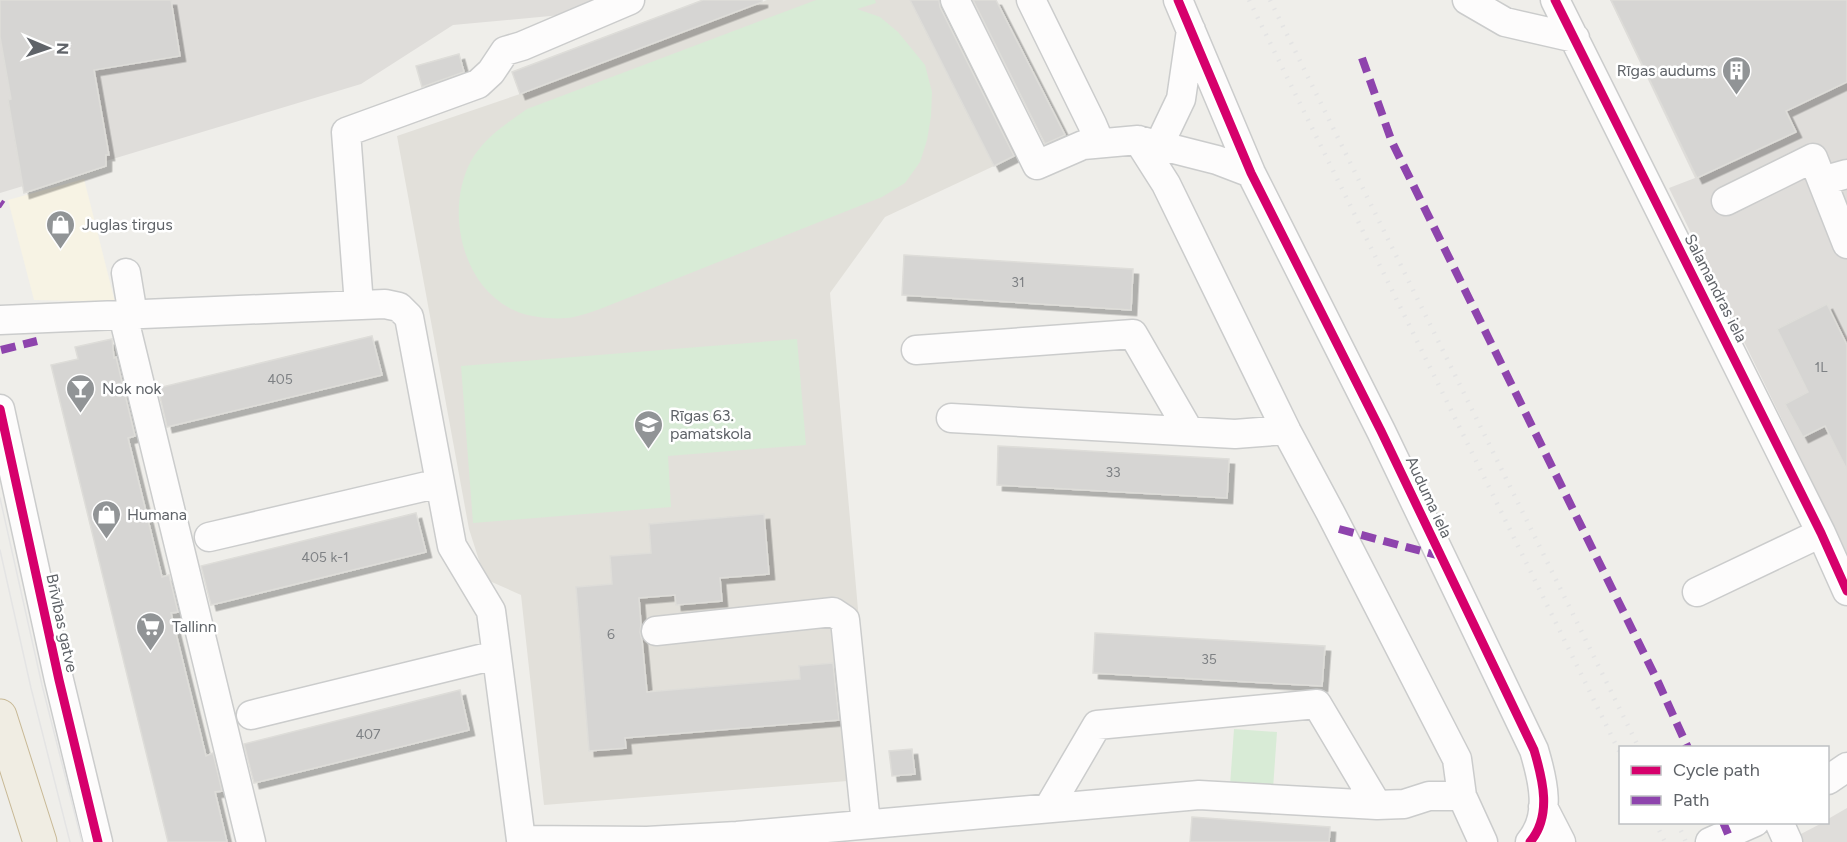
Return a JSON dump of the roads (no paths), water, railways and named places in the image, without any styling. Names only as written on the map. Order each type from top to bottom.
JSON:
[{"type":"highway","points":[[2,724],[16,842]]},
{"type":"highway","points":[[2,724],[40,842]]},
{"type":"street","points":[[359,305],[346,132],[478,84],[491,72],[504,51],[522,46],[630,0]]},
{"type":"street","points":[[955,0],[1037,165],[1083,145],[1148,142],[1217,160],[1251,173]]},
{"type":"street","points":[[1031,0],[1100,143]]},
{"type":"street","name":"Auduma iela","points":[[1178,0],[1251,173],[1381,431],[1534,750],[1543,780],[1543,807],[1538,832],[1530,842]]},
{"type":"street","points":[[1467,0],[1505,22],[1575,38]]},
{"type":"street","name":"Salamandras iela","points":[[1555,0],[1821,533],[1847,591]]},
{"type":"street","points":[[1148,142],[1181,99],[1191,30]]},
{"type":"street","points":[[1148,142],[1286,430],[1457,759],[1462,796],[1483,842]]},
{"type":"street","points":[[1726,201],[1813,158],[1835,178],[1847,244]]},
{"type":"street","points":[[126,273],[128,315],[251,842]]},
{"type":"street","points":[[0,320],[385,304],[399,308],[409,317],[452,546],[491,611],[521,841],[647,841],[737,836],[1199,795],[1377,805],[1404,804],[1428,796],[1462,796]]},
{"type":"street","points":[[916,350],[1132,334],[1189,431]]},
{"type":"street","name":"Brīvības gatve","points":[[0,409],[59,680],[98,842]]},
{"type":"street","points":[[951,418],[1235,434],[1286,430]]},
{"type":"street","points":[[209,537],[440,483]]},
{"type":"street","points":[[1697,592],[1821,533]]},
{"type":"street","points":[[656,631],[833,612],[845,620],[866,824]]},
{"type":"street","points":[[251,715],[496,655]]},
{"type":"street","points":[[1048,807],[1097,726],[1317,704],[1377,805]]},
{"type":"street","points":[[1829,779],[1847,767]]},
{"type":"street","points":[[1543,807],[1561,842]]},
{"type":"street","points":[[1710,842],[1750,824]]},
{"type":"street","points":[[1780,824],[1788,842]]},
{"type":"tram line","points":[[0,498],[42,685],[82,842]]},
{"type":"tram line","points":[[0,550],[31,688],[70,842]]},
{"type":"railway","points":[[1249,0],[1619,751]]},
{"type":"railway","points":[[1270,0],[1638,746]]},
{"type":"railway","points":[[1656,824],[1665,842]]},
{"type":"railway","points":[[1678,824],[1686,842]]},
{"type":"place","name":"Rīgas audums","points":[[1737,96]]},
{"type":"place","name":"Juglas tirgus","points":[[61,250]]},
{"type":"place","name":"Nok nok","points":[[81,414]]},
{"type":"place","name":"Rīgas 63. pamatskola","points":[[649,450]]},
{"type":"place","name":"Humana","points":[[106,540]]},
{"type":"place","name":"Tallinn","points":[[151,652]]}]
